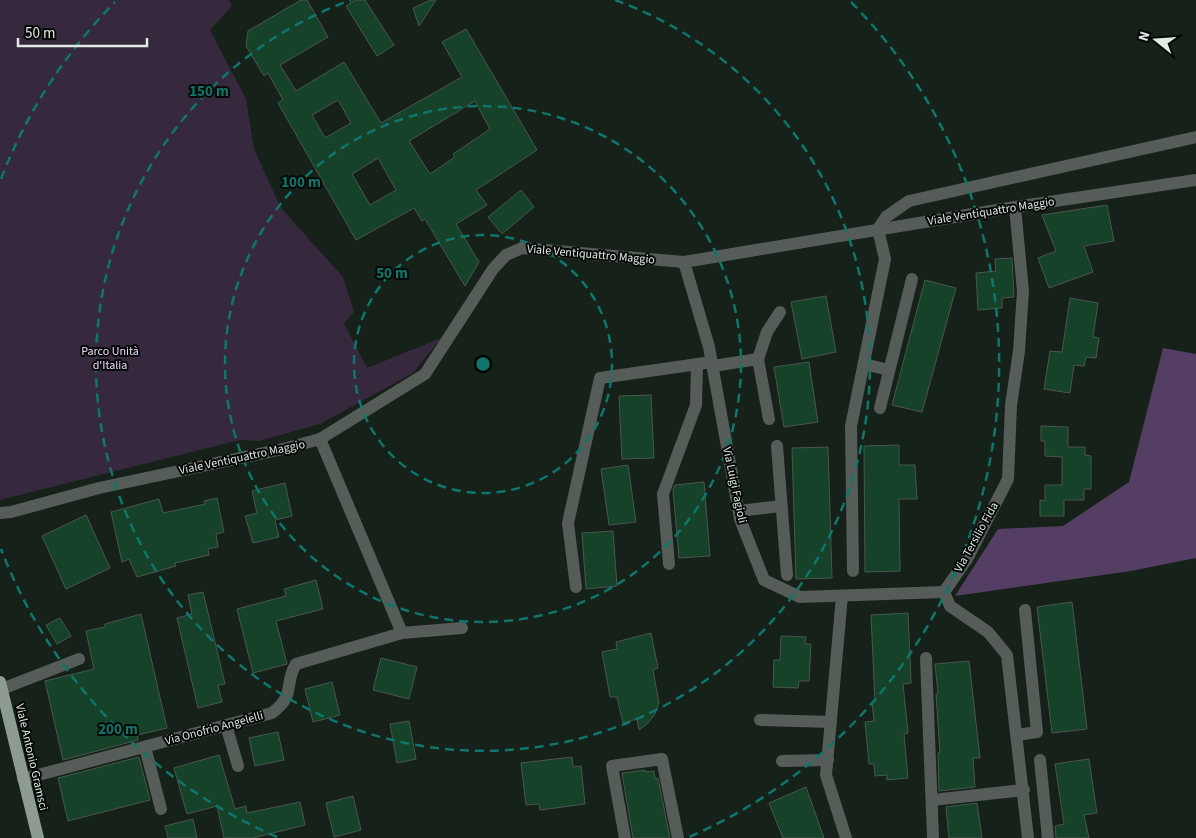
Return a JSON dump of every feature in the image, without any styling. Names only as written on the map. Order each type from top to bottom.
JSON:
[{"type":"main road","name":"Viale Antonio Gramsci","points":[[1,685],[38,838]]},
{"type":"street","points":[[853,571],[851,426],[885,259],[878,230],[886,217],[909,201],[1196,137]]},
{"type":"street","name":"Viale Ventiquattro Maggio","points":[[4,515],[99,488],[287,448],[320,439],[425,374],[494,269],[506,255],[522,248],[684,262],[1015,207],[1196,180]]},
{"type":"street","name":"Via Tersilio Fida","points":[[944,592],[967,559],[1008,478],[1011,405],[1019,350],[1023,291],[1015,207]]},
{"type":"street","name":"Via Luigi Fagioli","points":[[684,262],[712,364],[738,511],[764,580],[800,597],[944,592]]},
{"type":"street","points":[[880,408],[912,279]]},
{"type":"street","points":[[769,419],[758,359],[767,332],[780,312]]},
{"type":"street","points":[[576,587],[568,523],[600,378],[697,364],[758,359]]},
{"type":"street","points":[[669,564],[663,494],[696,405],[697,364]]},
{"type":"street","points":[[864,364],[889,370]]},
{"type":"street","points":[[320,439],[402,633]]},
{"type":"street","points":[[777,446],[787,575]]},
{"type":"street","points":[[738,511],[782,506]]},
{"type":"street","points":[[944,592],[950,606],[988,632],[1007,655],[1028,838]]},
{"type":"street","points":[[842,596],[826,776],[846,838]]},
{"type":"street","points":[[1017,734],[1037,732],[1025,610]]},
{"type":"street","name":"Via Onofrio Angelelli","points":[[23,779],[272,713],[284,704],[289,693],[291,672],[296,664],[402,633],[462,628]]},
{"type":"street","points":[[926,658],[934,838]]},
{"type":"street","points":[[1,685],[79,659]]},
{"type":"street","points":[[760,720],[831,722]]},
{"type":"street","points":[[226,725],[238,766]]},
{"type":"street","points":[[145,747],[161,809]]},
{"type":"street","points":[[625,838],[612,766],[662,759],[678,838]]},
{"type":"street","points":[[782,761],[828,760]]},
{"type":"street","points":[[1040,760],[1048,838]]},
{"type":"street","points":[[932,800],[1024,790]]},
{"type":"green space","name":"Parco Unità d'Italia","points":[[0,0],[229,0],[232,6],[210,30],[246,99],[254,149],[281,208],[343,277],[354,312],[344,323],[367,368],[441,338],[413,373],[320,424],[259,441],[240,440],[0,500]]},
{"type":"shaded area","points":[[1163,348],[1196,354],[1196,558],[1131,571],[955,596],[998,529],[1063,526],[1129,482]]},
{"type":"building","points":[[301,0],[307,0],[328,37],[280,65],[296,91],[344,62],[381,123],[462,77],[442,42],[466,29],[537,150],[476,190],[487,205],[456,224],[479,262],[465,286],[425,219],[422,221],[414,208],[356,240],[278,103],[283,100],[268,73],[264,76],[246,46],[248,31]],"holes":[[[338,100],[351,123],[325,138],[312,115]],[[475,101],[490,129],[453,154],[455,157],[430,174],[409,141]],[[378,158],[396,190],[370,205],[352,174]]]},
{"type":"building","points":[[355,0],[365,0],[394,45],[377,56],[346,6]]},
{"type":"building","points":[[431,0],[436,0],[419,26],[413,8]]},
{"type":"building","points":[[521,190],[534,207],[502,234],[488,217]]},
{"type":"building","points":[[1107,205],[1114,241],[1084,246],[1093,272],[1049,288],[1038,258],[1056,251],[1042,215]]},
{"type":"building","points":[[1012,258],[1014,297],[1002,298],[1002,308],[978,310],[976,273],[996,271],[995,259]]},
{"type":"building","points":[[925,280],[956,288],[922,412],[892,405]]},
{"type":"building","points":[[826,296],[836,352],[802,359],[791,302]]},
{"type":"building","points":[[1070,298],[1098,303],[1093,337],[1099,338],[1096,358],[1086,357],[1084,366],[1074,365],[1070,393],[1044,389],[1050,351],[1062,352]]},
{"type":"building","points":[[809,362],[818,422],[784,427],[774,367]]},
{"type":"building","points":[[651,395],[654,458],[622,459],[619,396]]},
{"type":"building","points":[[1041,426],[1068,427],[1068,447],[1085,447],[1085,455],[1091,456],[1091,489],[1084,489],[1084,500],[1064,500],[1064,516],[1040,516],[1040,500],[1045,501],[1045,485],[1062,485],[1062,457],[1045,456],[1045,441],[1041,441]]},
{"type":"building","points":[[899,445],[899,465],[915,465],[917,499],[899,499],[900,571],[865,572],[864,446]]},
{"type":"building","points":[[828,447],[832,578],[796,579],[792,448]]},
{"type":"building","points":[[628,465],[636,522],[609,525],[601,469]]},
{"type":"building","points":[[704,482],[710,556],[679,558],[673,490],[675,485]]},
{"type":"building","points":[[285,483],[292,516],[275,520],[279,537],[253,543],[245,516],[257,513],[252,491]]},
{"type":"building","points":[[217,498],[224,532],[216,534],[218,547],[208,549],[209,555],[175,563],[176,566],[137,577],[129,559],[122,562],[111,512],[159,499],[163,513],[205,504],[204,501]]},
{"type":"building","points":[[86,515],[110,568],[66,589],[42,536]]},
{"type":"building","points":[[613,531],[617,586],[586,589],[582,533]]},
{"type":"building","points":[[316,580],[323,609],[276,621],[287,664],[253,673],[237,609],[286,596],[284,589]]},
{"type":"building","points":[[203,592],[225,684],[218,685],[222,702],[198,708],[177,618],[192,614],[188,595]]},
{"type":"building","points":[[1072,602],[1087,729],[1052,733],[1037,607]]},
{"type":"building","points":[[908,613],[911,683],[903,684],[908,733],[904,734],[908,778],[887,780],[887,775],[875,776],[874,764],[869,764],[865,722],[874,721],[872,702],[875,702],[871,615]]},
{"type":"building","points":[[141,614],[167,728],[137,735],[138,740],[63,760],[45,681],[94,669],[86,631],[105,627],[105,624]]},
{"type":"building","points":[[60,618],[71,636],[57,644],[46,625]]},
{"type":"building","points":[[651,633],[658,668],[653,670],[659,703],[655,714],[639,730],[637,719],[623,723],[617,697],[610,697],[602,652],[617,649],[616,642]]},
{"type":"building","points":[[781,636],[806,637],[805,644],[811,644],[809,681],[799,681],[798,688],[773,687],[774,660],[780,660]]},
{"type":"building","points":[[381,658],[417,667],[409,699],[373,690]]},
{"type":"building","points":[[969,661],[980,758],[973,758],[975,787],[939,791],[938,753],[940,752],[935,664]]},
{"type":"building","points":[[332,682],[340,715],[313,722],[305,689]]},
{"type":"building","points":[[409,721],[416,759],[397,763],[390,724]]},
{"type":"building","points":[[278,732],[284,760],[255,766],[249,738]]},
{"type":"building","points":[[219,755],[235,809],[246,806],[247,813],[300,802],[305,825],[253,838],[224,838],[217,806],[187,814],[174,768]]},
{"type":"building","points":[[139,757],[150,800],[68,821],[58,778]]},
{"type":"building","points":[[572,757],[573,767],[581,766],[585,804],[540,810],[539,804],[526,805],[521,763]]},
{"type":"building","points":[[1089,759],[1097,813],[1084,815],[1089,838],[1056,838],[1055,826],[1064,824],[1055,764]]},
{"type":"building","points":[[645,770],[645,772],[654,771],[655,779],[658,778],[670,838],[633,838],[622,773]]},
{"type":"building","points":[[806,787],[824,838],[783,838],[769,803]]},
{"type":"building","points":[[353,796],[361,830],[334,837],[326,803]]},
{"type":"building","points":[[977,803],[982,838],[949,838],[946,807]]},
{"type":"building","points":[[193,819],[197,838],[168,838],[165,826]]}]
